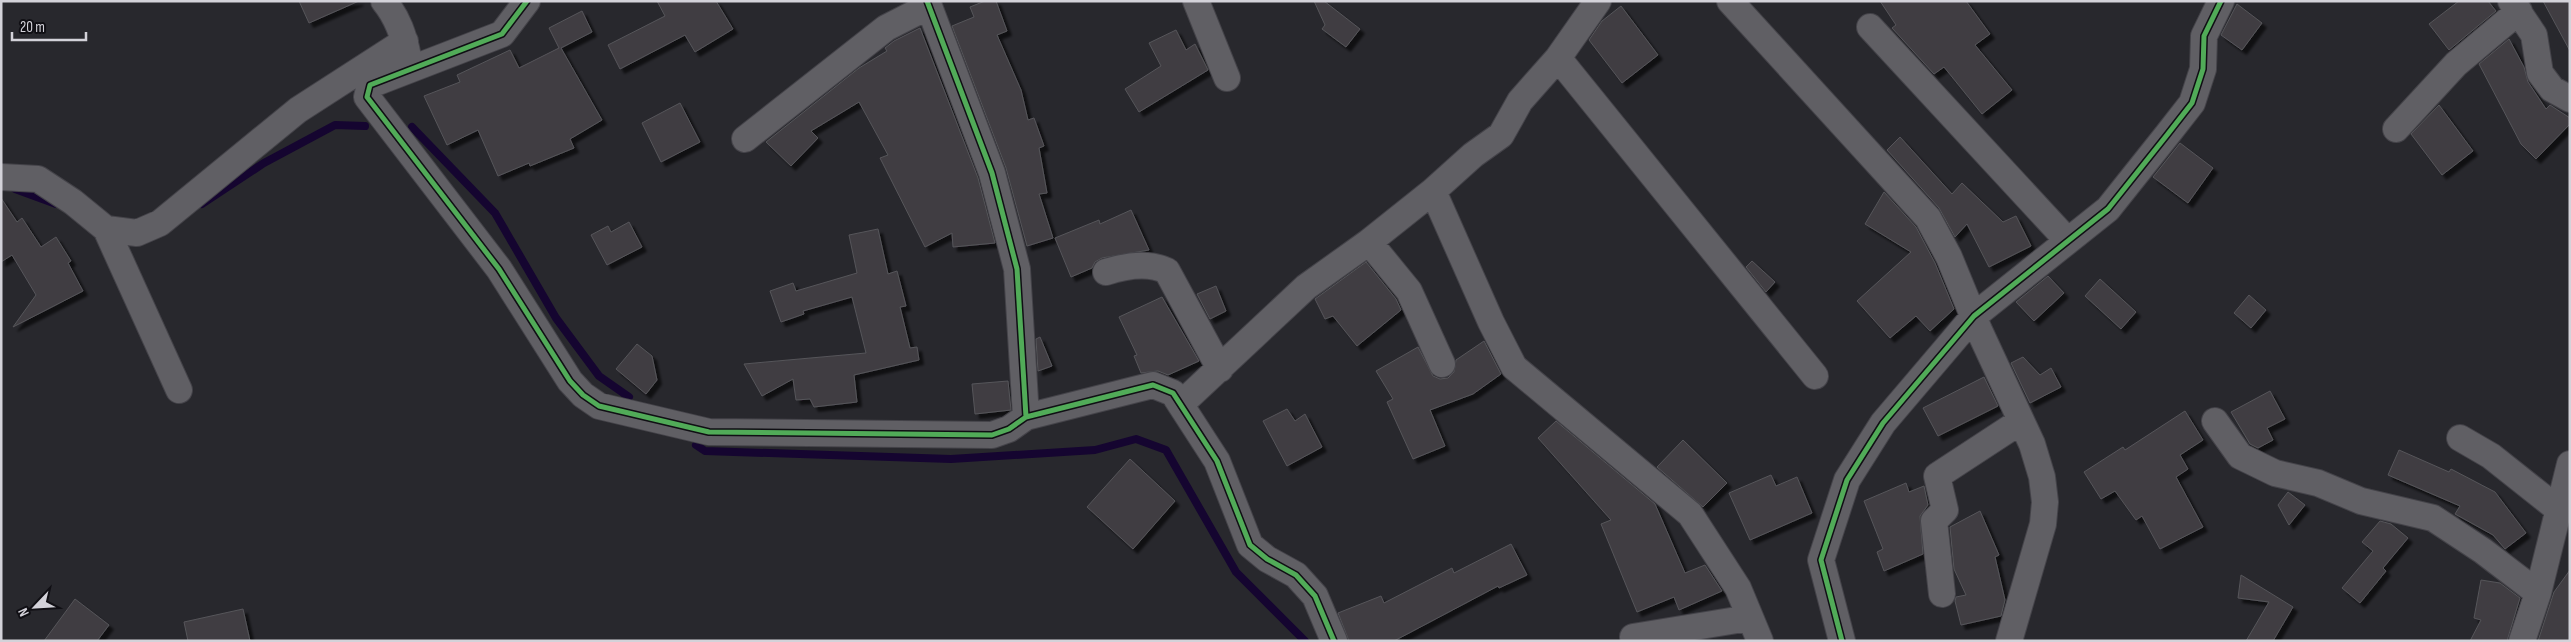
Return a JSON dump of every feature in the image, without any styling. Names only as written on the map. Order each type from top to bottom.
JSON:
[{"type":"street","points":[[384,1],[392,10],[405,41],[411,69]]},
{"type":"street","points":[[527,1],[502,34],[370,84],[367,97],[499,269],[570,381],[583,395],[599,406],[709,432],[992,435],[1009,429],[1026,418],[1153,385],[1173,393],[1217,460],[1250,545],[1267,559],[1296,575],[1315,596],[1334,641]]},
{"type":"street","points":[[1196,1],[1226,78]]},
{"type":"street","points":[[1181,404],[1306,287],[1369,242],[1501,134],[1520,100],[1558,58],[1598,1]]},
{"type":"street","points":[[1730,1],[1928,218],[1949,257],[2032,444],[2042,477],[2045,502],[2043,524],[2009,641]]},
{"type":"street","points":[[1842,641],[1821,560],[1846,480],[1883,424],[1974,316],[2108,209],[2192,103],[2203,69],[2204,36],[2221,1]]},
{"type":"street","points":[[746,139],[886,28],[928,4],[992,173],[1016,269],[1026,418]]},
{"type":"street","points":[[2396,129],[2456,64],[2515,6],[2534,35],[2540,73],[2552,89],[2570,99]]},
{"type":"street","points":[[1870,27],[2068,241]]},
{"type":"street","points":[[106,229],[136,233],[160,224],[298,110],[405,41]]},
{"type":"street","points":[[1558,58],[1816,376]]},
{"type":"street","points":[[1,177],[38,179],[73,202],[106,229],[179,390]]},
{"type":"street","points":[[1433,191],[1491,322],[1514,367],[1690,514],[1738,588],[1754,629],[1633,637]]},
{"type":"street","points":[[1369,242],[1409,291],[1442,364]]},
{"type":"street","points":[[1106,272],[1125,266],[1158,266],[1167,271],[1220,369]]},
{"type":"street","points":[[1942,594],[1934,521],[1945,510],[1937,476],[2021,421]]},
{"type":"street","points":[[2215,421],[2240,456],[2275,473],[2318,483],[2362,500],[2433,518],[2483,550],[2538,593]]},
{"type":"street","points":[[2460,438],[2491,456],[2558,510]]},
{"type":"street","points":[[2522,641],[2538,593],[2570,464]]},
{"type":"building","points":[[299,1],[359,1],[309,23]]},
{"type":"building","points":[[657,1],[716,1],[733,29],[695,52],[685,35],[620,69],[608,45],[665,16]]},
{"type":"building","points":[[985,1],[996,1],[1007,31],[997,35],[1021,90],[1028,120],[1034,118],[1044,146],[1039,148],[1047,193],[1039,194],[1053,238],[1027,246],[1006,168],[952,26],[974,17],[970,7]]},
{"type":"building","points":[[1314,1],[1324,1],[1360,29],[1346,47],[1322,29],[1325,25]]},
{"type":"building","points":[[1880,1],[1966,1],[1990,34],[1975,45],[2012,90],[1982,114],[1944,67],[1934,74],[1892,28],[1896,25]]},
{"type":"building","points":[[2459,1],[2488,1],[2496,11],[2449,50],[2429,24]]},
{"type":"building","points":[[2543,1],[2570,1],[2570,51]]},
{"type":"building","points":[[2237,4],[2262,23],[2242,50],[2221,35]]},
{"type":"building","points":[[1621,6],[1658,55],[1622,83],[1589,40],[1602,21]]},
{"type":"building","points":[[582,11],[592,32],[561,48],[602,120],[570,139],[574,148],[530,166],[529,163],[498,176],[478,130],[447,145],[424,96],[460,82],[457,75],[510,50],[519,68],[559,48],[549,28]]},
{"type":"building","points":[[920,28],[978,178],[995,243],[953,247],[952,233],[925,247],[880,158],[888,155],[859,102],[811,131],[818,138],[791,166],[766,142],[859,68],[887,51],[885,48],[894,41]]},
{"type":"building","points":[[1176,30],[1186,50],[1195,44],[1208,70],[1139,112],[1125,89],[1161,66],[1149,43]]},
{"type":"building","points":[[2509,39],[2524,67],[2528,82],[2546,109],[2550,105],[2570,118],[2570,124],[2536,159],[2521,144],[2479,64]]},
{"type":"building","points":[[680,103],[700,142],[661,162],[642,123]]},
{"type":"building","points":[[2439,105],[2473,151],[2442,175],[2411,134]]},
{"type":"building","points":[[1900,137],[1952,194],[1962,183],[2003,222],[2016,216],[2031,246],[1989,267],[1967,224],[1955,237],[1939,208],[1887,150]]},
{"type":"building","points":[[2180,143],[2213,168],[2188,203],[2153,177]]},
{"type":"building","points":[[1884,192],[1916,227],[1935,263],[1954,309],[1930,331],[1916,316],[1890,338],[1857,301],[1911,252],[1865,224]]},
{"type":"building","points":[[1,198],[17,222],[22,218],[41,247],[56,237],[71,261],[68,263],[83,291],[13,327],[36,295],[12,255],[1,262]]},
{"type":"building","points":[[1131,210],[1149,250],[1102,258],[1095,262],[1092,268],[1071,277],[1055,238],[1099,220],[1100,224]]},
{"type":"building","points":[[629,222],[642,247],[607,265],[591,235],[608,226],[611,232]]},
{"type":"building","points":[[878,229],[888,274],[897,271],[906,306],[900,307],[910,348],[917,347],[919,360],[854,375],[857,402],[814,407],[810,399],[796,400],[793,379],[762,396],[744,364],[866,353],[852,297],[803,311],[804,314],[781,322],[770,291],[793,283],[796,291],[857,273],[849,235]]},
{"type":"building","points":[[1752,261],[1775,282],[1766,292],[1746,267]]},
{"type":"building","points":[[1366,262],[1396,299],[1401,310],[1357,346],[1333,316],[1325,319],[1315,299]]},
{"type":"building","points":[[2048,276],[2064,293],[2034,321],[2016,302]]},
{"type":"building","points":[[2100,279],[2136,312],[2121,329],[2085,296]]},
{"type":"building","points":[[1216,286],[1226,311],[1210,319],[1197,294]]},
{"type":"building","points":[[2249,295],[2266,310],[2251,328],[2234,313]]},
{"type":"building","points":[[1162,297],[1199,361],[1168,375],[1158,371],[1141,373],[1134,356],[1137,355],[1119,317]]},
{"type":"building","points":[[1040,337],[1052,366],[1038,371],[1036,339]]},
{"type":"building","points":[[1484,341],[1501,374],[1473,394],[1430,410],[1445,446],[1413,459],[1387,402],[1393,399],[1376,371],[1418,347],[1433,376],[1440,379],[1448,378],[1454,372],[1456,360]]},
{"type":"building","points":[[637,344],[652,356],[657,380],[646,394],[616,369]]},
{"type":"building","points":[[2023,357],[2040,375],[2051,368],[2061,387],[2030,403],[2011,363]]},
{"type":"building","points":[[1984,377],[1998,406],[1938,436],[1923,408]]},
{"type":"building","points":[[1008,381],[1011,410],[975,414],[972,384]]},
{"type":"building","points":[[2270,391],[2285,419],[2267,428],[2273,440],[2258,448],[2250,444],[2231,412]]},
{"type":"building","points":[[1287,409],[1295,421],[1305,414],[1322,447],[1287,466],[1263,421]]},
{"type":"building","points":[[2185,411],[2203,440],[2180,455],[2188,469],[2176,477],[2203,527],[2160,549],[2142,516],[2136,520],[2115,491],[2101,499],[2084,472],[2123,447],[2125,450]]},
{"type":"building","points":[[1556,421],[1655,504],[1685,573],[1705,565],[1722,591],[1679,610],[1674,597],[1637,612],[1601,524],[1611,520],[1538,438]]},
{"type":"building","points":[[1683,440],[1727,483],[1703,507],[1657,467]]},
{"type":"building","points":[[2399,450],[2449,472],[2451,469],[2495,492],[2526,533],[2505,549],[2493,535],[2455,514],[2460,506],[2388,475]]},
{"type":"building","points":[[1130,459],[1175,501],[1133,549],[1087,507]]},
{"type":"building","points":[[1771,475],[1776,486],[1797,477],[1812,513],[1750,540],[1729,493]]},
{"type":"building","points":[[1906,483],[1909,492],[1924,486],[1928,505],[1920,516],[1923,554],[1884,571],[1877,552],[1883,549],[1864,501]]},
{"type":"building","points":[[2288,492],[2305,505],[2289,525],[2278,505]]},
{"type":"building","points":[[1980,511],[1999,555],[1995,557],[2005,600],[2001,616],[1961,625],[1955,601],[1956,597],[1966,595],[1954,569],[1950,527]]},
{"type":"building","points":[[2380,521],[2391,524],[2408,538],[2383,568],[2386,571],[2360,603],[2342,588],[2373,551],[2362,542]]},
{"type":"building","points":[[1511,544],[1527,575],[1499,588],[1498,586],[1394,641],[1349,641],[1338,613],[1381,596],[1384,603],[1452,568],[1454,573]]},
{"type":"building","points":[[2570,570],[2570,641],[2538,641],[2554,592]]},
{"type":"building","points":[[2241,575],[2293,607],[2273,641],[2246,641],[2269,602],[2238,598]]},
{"type":"building","points":[[2481,580],[2500,583],[2520,598],[2507,641],[2470,641],[2481,620],[2474,618]]},
{"type":"building","points":[[75,599],[109,625],[97,641],[44,641]]},
{"type":"building","points":[[243,609],[250,641],[188,641],[184,622]]},
{"type":"waterway","points":[[202,204],[264,163],[335,125],[365,126]]},
{"type":"waterway","points":[[412,127],[495,213],[556,318],[599,376],[629,397]]},
{"type":"waterway","points":[[15,189],[56,204]]},
{"type":"waterway","points":[[696,445],[705,451],[951,459],[1095,450],[1136,439],[1166,450],[1236,572],[1305,641]]},
{"type":"cycle path","points":[[527,1],[502,34],[370,85],[367,97],[499,269],[570,381],[583,395],[599,406],[709,432],[992,435],[1009,429],[1026,417]]},
{"type":"cycle path","points":[[927,1],[992,173],[1017,269],[1026,417],[1153,385],[1173,393],[1217,461],[1250,545],[1267,559],[1296,575],[1315,596],[1334,641]]},
{"type":"cycle path","points":[[1842,641],[1821,560],[1847,480],[1883,423],[1974,316],[2108,209],[2192,103],[2203,69],[2204,36],[2221,1]]}]
